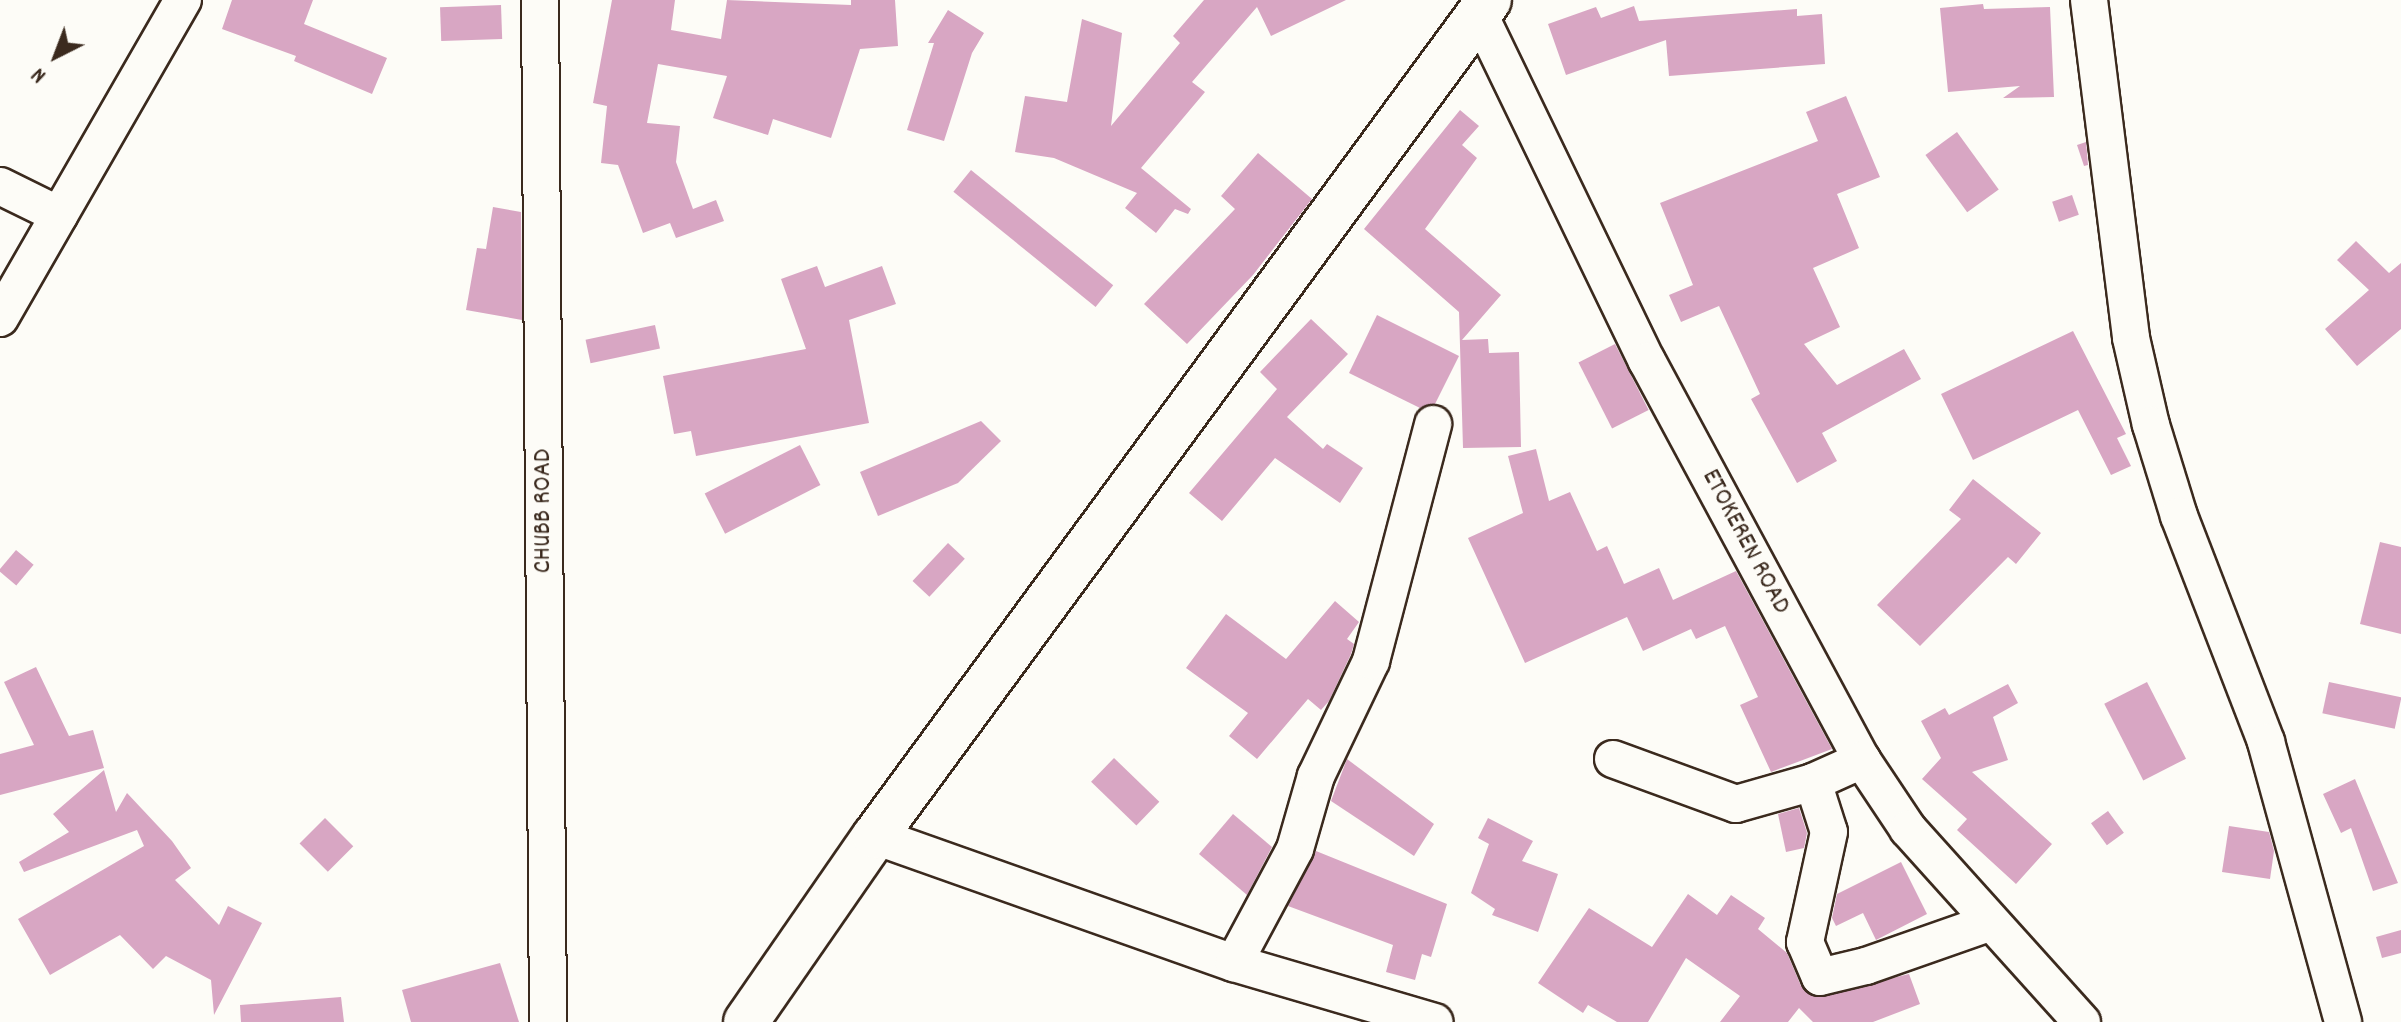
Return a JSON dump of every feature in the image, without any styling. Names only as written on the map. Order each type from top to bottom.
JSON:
[{"type":"main road","points":[[746,1022],[875,836],[1482,5]]},
{"type":"street","points":[[0,318],[183,0]]},
{"type":"street","name":"CHUBB ROAD","points":[[540,0],[548,1022]]},
{"type":"street","points":[[2089,0],[2131,338],[2151,425],[2179,516],[2266,742],[2343,1022]]},
{"type":"street","name":"ETOKEREN ROAD","points":[[1482,5],[1647,361],[1862,760],[1908,829],[2079,1021]]},
{"type":"street","points":[[0,186],[59,215]]},
{"type":"street","points":[[1234,963],[1295,849],[1316,776],[1371,661],[1433,424]]},
{"type":"street","points":[[1613,759],[1736,804],[1813,782],[1862,760]]},
{"type":"street","points":[[1813,782],[1829,832],[1805,942],[1820,977],[1866,966],[1989,923]]},
{"type":"street","points":[[875,836],[1384,1015],[1435,1022]]},
{"type":"building","points":[[232,0],[313,0],[304,24],[387,58],[372,94],[294,61],[296,56],[222,29]]},
{"type":"building","points":[[612,0],[675,0],[671,30],[721,39],[727,0],[851,5],[851,0],[895,0],[898,46],[860,49],[831,138],[773,119],[768,135],[713,118],[727,76],[658,64],[647,123],[680,126],[676,162],[693,209],[716,200],[724,221],[676,238],[670,223],[643,233],[618,165],[601,163],[607,106],[593,103]]},
{"type":"building","points":[[1204,0],[1346,0],[1271,36],[1257,7],[1192,82],[1205,92],[1141,168],[1191,209],[1188,214],[1175,209],[1156,233],[1125,208],[1137,193],[1054,158],[1015,152],[1025,96],[1067,102],[1082,19],[1122,33],[1111,126],[1180,43],[1173,36]]},
{"type":"building","points":[[1983,4],[1984,9],[2050,7],[2054,97],[2003,98],[2020,86],[1948,92],[1940,8]]},
{"type":"building","points":[[501,5],[502,39],[441,41],[440,7]]},
{"type":"building","points":[[1634,6],[1639,21],[1797,9],[1797,16],[1822,14],[1825,64],[1669,76],[1666,40],[1566,75],[1548,24],[1596,7],[1601,18]]},
{"type":"building","points":[[948,10],[984,33],[972,53],[944,141],[907,130],[934,43],[928,43]]},
{"type":"building","points":[[1846,96],[1880,177],[1837,194],[1859,248],[1813,268],[1840,327],[1804,344],[1837,385],[1904,349],[1921,379],[1822,433],[1837,461],[1797,483],[1751,399],[1760,394],[1719,306],[1681,322],[1669,295],[1693,285],[1660,203],[1818,141],[1806,112]]},
{"type":"building","points":[[1460,110],[1479,126],[1462,145],[1477,158],[1425,229],[1501,295],[1462,340],[1488,339],[1489,353],[1519,352],[1521,447],[1463,448],[1459,312],[1364,229]]},
{"type":"building","points":[[1957,132],[1999,189],[1967,212],[1925,155]]},
{"type":"building","points":[[2086,142],[2088,165],[2084,166],[2077,145]]},
{"type":"building","points":[[1258,153],[1312,199],[1253,275],[1187,344],[1144,304],[1235,209],[1221,196]]},
{"type":"building","points":[[971,170],[1113,285],[1096,307],[953,192]]},
{"type":"building","points":[[2072,195],[2079,215],[2059,222],[2052,202]]},
{"type":"building","points":[[493,207],[521,212],[522,320],[466,310],[477,248],[486,249]]},
{"type":"building","points":[[2356,241],[2389,273],[2401,263],[2401,329],[2357,366],[2325,329],[2369,290],[2337,260]]},
{"type":"building","points":[[817,266],[825,287],[882,266],[896,304],[849,320],[869,423],[696,456],[691,431],[674,434],[663,376],[806,349],[781,279]]},
{"type":"building","points":[[1377,315],[1459,356],[1435,404],[1420,408],[1349,373]]},
{"type":"building","points":[[1311,319],[1348,354],[1287,417],[1323,449],[1327,444],[1363,468],[1340,503],[1275,458],[1222,521],[1189,493],[1277,389],[1260,372]]},
{"type":"building","points":[[655,325],[660,348],[591,363],[586,340]]},
{"type":"building","points":[[2073,331],[2126,434],[2117,438],[2131,466],[2111,475],[2078,410],[1973,460],[1941,394]]},
{"type":"building","points":[[1615,344],[1649,410],[1612,429],[1578,363]]},
{"type":"building","points":[[981,421],[1001,441],[958,483],[878,516],[860,472]]},
{"type":"building","points":[[800,445],[820,485],[725,534],[705,494]]},
{"type":"building","points":[[1536,449],[1549,501],[1570,492],[1597,551],[1607,546],[1624,584],[1659,568],[1673,600],[1736,571],[1832,749],[1771,772],[1740,705],[1758,697],[1725,626],[1696,639],[1691,629],[1643,651],[1627,617],[1525,663],[1468,538],[1523,513],[1508,456]]},
{"type":"building","points":[[1973,479],[2041,533],[2016,564],[2008,557],[1920,646],[1877,605],[1961,519],[1949,510]]},
{"type":"building","points":[[2380,542],[2401,547],[2401,634],[2360,624]]},
{"type":"building","points":[[948,543],[965,559],[929,597],[913,581]]},
{"type":"building","points":[[16,550],[34,565],[16,585],[0,572]]},
{"type":"building","points":[[1335,601],[1359,622],[1347,639],[1354,644],[1329,701],[1321,710],[1308,699],[1257,759],[1229,736],[1248,713],[1186,668],[1226,614],[1286,659]]},
{"type":"building","points":[[36,667],[69,736],[93,730],[104,768],[0,795],[0,754],[34,745],[4,682]]},
{"type":"building","points":[[2147,682],[2186,759],[2143,780],[2104,704]]},
{"type":"building","points":[[2329,682],[2401,697],[2395,729],[2322,713]]},
{"type":"building","points":[[2008,684],[2018,703],[1993,717],[2008,760],[1972,772],[2052,844],[2016,884],[1957,830],[1967,819],[1922,779],[1941,758],[1921,721],[1945,708],[1949,715]]},
{"type":"building","points":[[1114,758],[1159,802],[1136,826],[1091,782]]},
{"type":"building","points":[[1347,759],[1434,824],[1414,856],[1331,801]]},
{"type":"building","points":[[104,770],[116,812],[127,793],[172,841],[191,868],[175,880],[219,925],[228,906],[262,923],[214,1015],[211,980],[166,956],[153,969],[120,935],[50,975],[18,919],[144,846],[137,830],[24,872],[19,862],[69,832],[53,814]]},
{"type":"building","points":[[2355,779],[2398,883],[2373,891],[2351,828],[2341,833],[2323,794]]},
{"type":"building","points":[[1799,808],[1807,833],[1804,848],[1786,852],[1778,814]]},
{"type":"building","points":[[2108,811],[2124,833],[2107,845],[2091,823]]},
{"type":"building","points":[[1233,814],[1272,847],[1247,895],[1199,854]]},
{"type":"building","points":[[325,818],[353,846],[328,872],[300,843]]},
{"type":"building","points":[[1488,818],[1533,841],[1522,861],[1558,874],[1538,932],[1492,915],[1495,909],[1471,893],[1489,844],[1478,838]]},
{"type":"building","points":[[2229,826],[2269,832],[2274,851],[2270,879],[2222,872]]},
{"type":"building","points":[[1316,851],[1447,904],[1431,957],[1422,954],[1415,980],[1386,972],[1393,945],[1288,906]]},
{"type":"building","points":[[1901,862],[1927,914],[1876,940],[1863,913],[1836,926],[1832,918],[1837,894]]},
{"type":"building","points":[[1688,894],[1717,915],[1731,895],[1765,918],[1758,929],[1787,953],[1801,986],[1815,997],[1909,974],[1920,1004],[1873,1022],[1813,1022],[1799,1008],[1788,1022],[1720,1022],[1740,996],[1686,958],[1648,1022],[1617,1022],[1588,1005],[1583,1013],[1538,983],[1589,908],[1652,947]]},
{"type":"building","points":[[2401,930],[2401,953],[2382,958],[2376,937]]},
{"type":"building","points":[[500,963],[519,1022],[411,1022],[402,990]]},
{"type":"building","points":[[341,997],[344,1022],[241,1022],[240,1005]]}]
